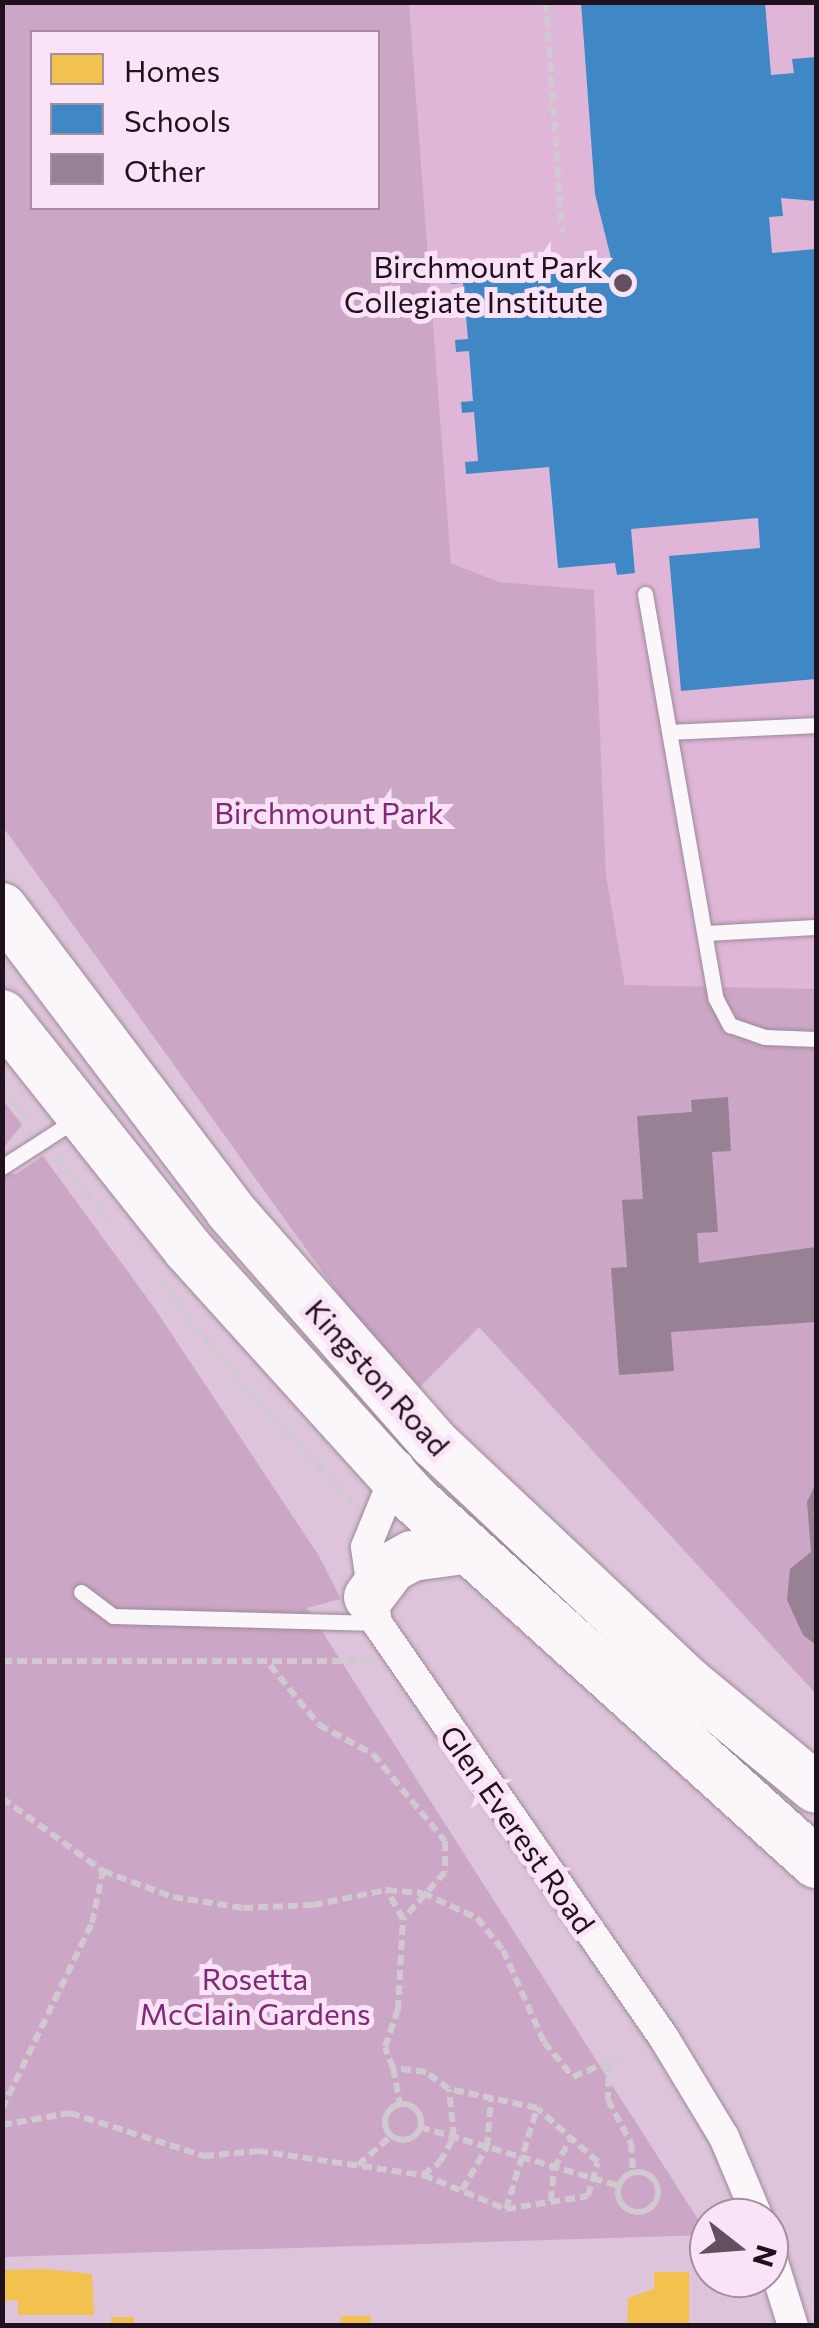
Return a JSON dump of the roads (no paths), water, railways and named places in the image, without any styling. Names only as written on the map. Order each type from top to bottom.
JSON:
[{"type":"main road","name":"Kingston Road","points":[[2,908],[230,1210],[424,1431],[690,1684],[816,1788]]},
{"type":"main road","name":"Kingston Road","points":[[2,1016],[78,1118],[392,1475],[464,1549],[816,1863]]},
{"type":"main road","points":[[373,1610],[392,1568],[412,1556],[464,1549]]},
{"type":"street","points":[[373,1610],[366,1547],[392,1475],[424,1431]]},
{"type":"street","name":"Glen Everest Road","points":[[373,1610],[664,2038],[724,2137],[750,2198]]},
{"type":"street","points":[[785,2298],[794,2326]]},
{"type":"lane","points":[[646,594],[716,999],[730,1026],[764,1036],[816,1039]]},
{"type":"lane","points":[[670,732],[816,726]]},
{"type":"lane","points":[[705,933],[816,928]]},
{"type":"lane","points":[[2,1168],[78,1118]]},
{"type":"lane","points":[[82,1592],[113,1616],[373,1610]]},
{"type":"place","name":"Birchmount Park Collegiate Institute","points":[[623,283]]},
{"type":"park label","name":"Birchmount Park","points":[[329,812]]},
{"type":"park label","name":"Rosetta McClain Gardens","points":[[255,1995]]}]
